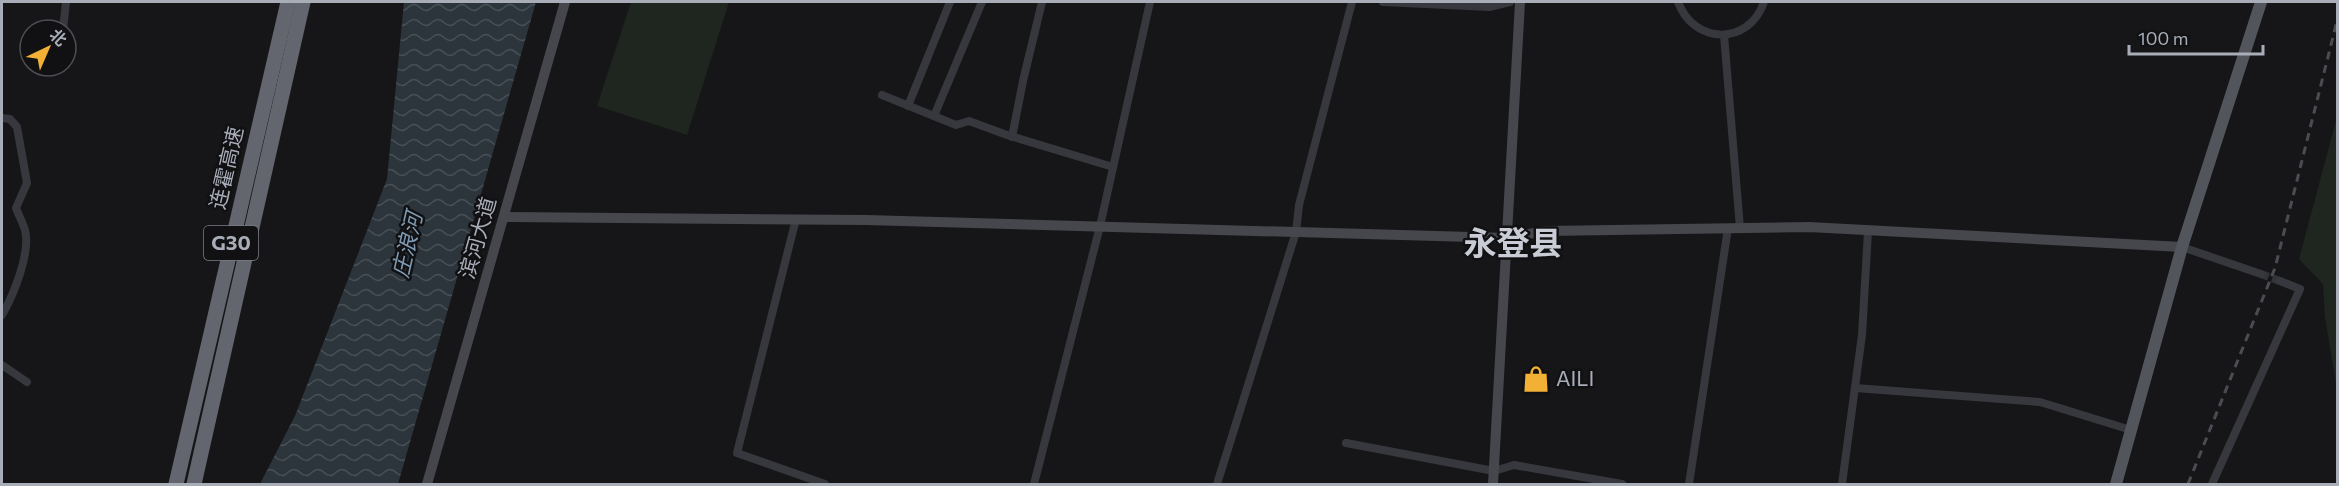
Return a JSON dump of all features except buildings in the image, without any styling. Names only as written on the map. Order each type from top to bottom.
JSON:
[{"type":"highway","name":"连霍高速","points":[[176,484],[288,2]]},
{"type":"highway","name":"连霍高速","points":[[194,484],[303,2]]},
{"type":"main road","points":[[2116,484],[2182,247],[2261,2]]},
{"type":"street","points":[[64,18],[66,2]]},
{"type":"street","name":"滨河大道","points":[[427,484],[565,2]]},
{"type":"street","points":[[908,106],[950,2]]},
{"type":"street","points":[[934,116],[982,2]]},
{"type":"street","points":[[1012,137],[1042,2]]},
{"type":"street","points":[[1034,484],[1100,226],[1150,2]]},
{"type":"street","points":[[1216,484],[1296,232],[1299,205],[1352,2]]},
{"type":"street","points":[[1383,2],[1489,7],[1510,2]]},
{"type":"street","points":[[1494,484],[1520,2]]},
{"type":"street","points":[[1678,2],[1684,15],[1695,26],[1709,33],[1724,34],[1737,32],[1750,24],[1759,14],[1764,2]]},
{"type":"street","points":[[1724,34],[1740,228]]},
{"type":"street","points":[[882,95],[956,125],[969,121],[1012,137],[1113,167]]},
{"type":"street","points":[[2,118],[10,119],[17,127],[27,183],[16,208],[25,232],[23,258],[16,284],[2,315]]},
{"type":"street","points":[[504,217],[796,219],[1506,238],[1546,231],[1809,227],[2182,247],[2261,274]]},
{"type":"street","points":[[796,219],[737,453],[825,484]]},
{"type":"street","points":[[1689,484],[1728,228]]},
{"type":"street","points":[[1842,484],[1862,335],[1868,231]]},
{"type":"street","points":[[2212,484],[2300,289],[2280,281]]},
{"type":"street","points":[[2,365],[27,382]]},
{"type":"street","points":[[1855,388],[2040,402],[2131,430]]},
{"type":"street","points":[[1346,443],[1494,471],[1514,465],[1622,484]]},
{"type":"shaded area","points":[[631,2],[729,2],[687,135],[597,106]]},
{"type":"shaded area","points":[[2337,117],[2337,390],[2325,317],[2323,284],[2299,259]]},
{"type":"water","name":"庄浪河","points":[[404,2],[536,2],[398,484],[260,484],[295,416],[387,179]]},
{"type":"tunnel","points":[[2261,274],[2280,281]]},
{"type":"railway","points":[[2188,484],[2275,268],[2338,17]]},
{"type":"place","name":"AILI","points":[[1536,379]]},
{"type":"district","name":"永登县","points":[[1513,243]]}]
